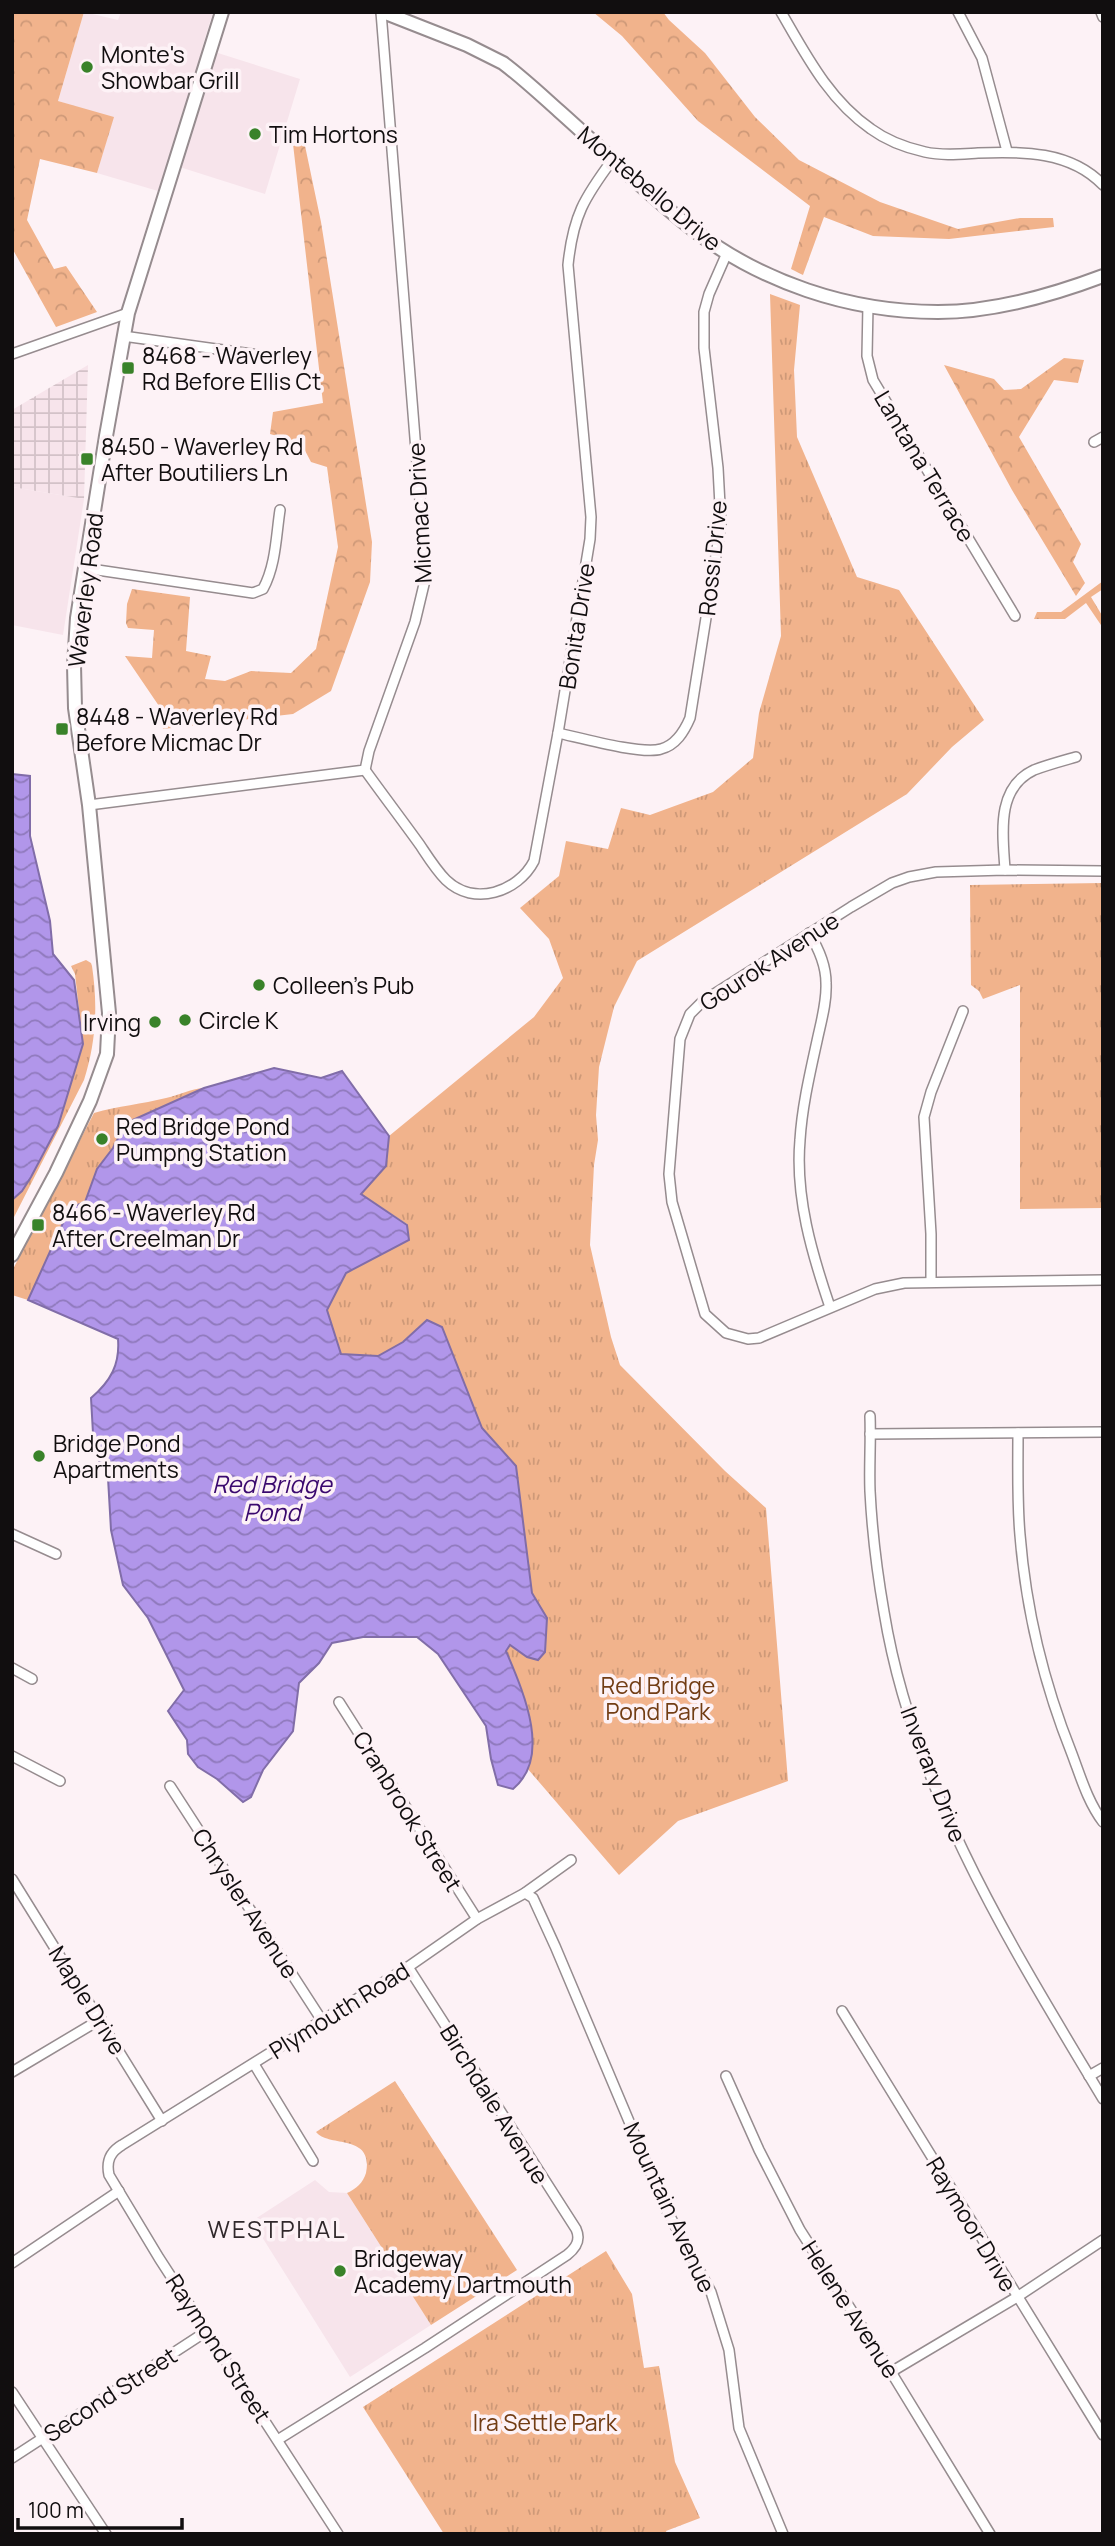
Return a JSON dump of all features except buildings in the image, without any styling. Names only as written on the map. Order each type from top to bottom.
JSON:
[{"type":"main road","name":"Waverley Road","points":[[12,1255],[56,1173],[90,1101],[107,1054],[109,1013],[89,805],[75,708],[74,665],[84,568],[128,313],[222,12]]},
{"type":"main road","name":"Montebello Drive","points":[[382,12],[467,45],[503,63],[690,227],[727,253],[766,275],[790,284],[833,299],[868,306],[939,312],[978,310],[1032,299],[1103,276]]},
{"type":"street","name":"Micmac Drive","points":[[365,770],[369,751],[415,622],[426,576],[382,12]]},
{"type":"street","points":[[780,12],[821,80],[844,108],[873,130],[926,153],[1037,153],[1059,159],[1094,175],[1103,185]]},
{"type":"street","points":[[958,12],[982,58],[1007,151]]},
{"type":"street","points":[[1101,12],[1103,17]]},
{"type":"street","name":"Bonita Drive","points":[[365,770],[448,882],[473,893],[499,892],[518,882],[529,871],[534,861],[587,568],[591,517],[568,265],[571,242],[582,203],[613,159]]},
{"type":"street","name":"Rossi Drive","points":[[558,733],[651,751],[668,746],[678,739],[690,718],[721,524],[718,468],[704,348],[704,312],[727,253]]},
{"type":"street","name":"Lantana Terrace","points":[[868,306],[867,356],[873,380],[1015,616]]},
{"type":"street","points":[[12,354],[128,313]]},
{"type":"street","points":[[123,336],[274,357]]},
{"type":"street","points":[[1094,442],[1103,437]]},
{"type":"street","points":[[84,568],[253,593],[263,589],[272,568],[280,510]]},
{"type":"street","points":[[1005,870],[1003,822],[1011,793],[1030,772],[1076,757]]},
{"type":"street","points":[[89,805],[365,770]]},
{"type":"street","name":"Gourok Avenue","points":[[1103,871],[936,872],[909,877],[892,883],[702,1001],[686,1021],[680,1039],[669,1174],[672,1202],[705,1314],[719,1329],[737,1337],[759,1338],[875,1289],[931,1282],[1103,1280]]},
{"type":"street","points":[[809,933],[819,950],[827,984],[804,1108],[799,1142],[800,1166],[810,1249],[830,1307]]},
{"type":"street","points":[[931,1282],[924,1118],[935,1081],[963,1011]]},
{"type":"street","name":"Inverary Drive","points":[[870,1416],[870,1491],[884,1614],[897,1673],[918,1745],[964,1854],[1019,1959],[1103,2099]]},
{"type":"street","points":[[870,1434],[1103,1432]]},
{"type":"street","points":[[1018,1433],[1020,1535],[1027,1596],[1038,1655],[1061,1727],[1092,1805],[1103,1822]]},
{"type":"street","points":[[12,1534],[56,1554]]},
{"type":"street","points":[[12,1668],[32,1679]]},
{"type":"street","name":"Cranbrook Street","points":[[339,1702],[477,1919]]},
{"type":"street","points":[[12,1756],[60,1780]]},
{"type":"street","name":"Chrysler Avenue","points":[[170,1786],[321,2019]]},
{"type":"street","name":"Plymouth Road","points":[[109,2160],[115,2149],[408,1967],[477,1919],[525,1893],[571,1860]]},
{"type":"street","name":"Maple Drive","points":[[12,1880],[101,2019],[162,2121]]},
{"type":"street","name":"Mountain Avenue","points":[[525,1893],[533,1898],[550,1934],[666,2209],[710,2292],[729,2350],[739,2428],[783,2534]]},
{"type":"street","name":"Birchdale Avenue","points":[[279,2440],[495,2304],[567,2255],[578,2242],[576,2229],[408,1967]]},
{"type":"street","name":"Raymoor Drive","points":[[842,2011],[1103,2435]]},
{"type":"street","points":[[12,2072],[101,2019]]},
{"type":"street","points":[[254,2064],[313,2161]]},
{"type":"street","points":[[1089,2076],[1103,2068]]},
{"type":"street","name":"Helene Avenue","points":[[726,2076],[758,2150],[800,2231],[891,2372],[990,2534]]},
{"type":"street","name":"Raymond Street","points":[[109,2160],[109,2175],[159,2258],[338,2534]]},
{"type":"street","points":[[12,2263],[119,2191]]},
{"type":"street","points":[[891,2372],[1017,2297],[1103,2240]]},
{"type":"street","name":"Second Street","points":[[12,2458],[207,2331]]},
{"type":"street","points":[[12,2392],[106,2534]]},
{"type":"shaded area","points":[[84,12],[118,20],[121,12],[213,12],[202,48],[300,79],[265,194],[167,163],[158,191],[97,173],[113,118],[58,101]]},
{"type":"shaded area","points":[[88,365],[84,499],[12,487],[12,410]]},
{"type":"shaded area","points":[[12,487],[84,499],[63,635],[12,625]]},
{"type":"shaded area","name":"Bridgeway Academy Dartmouth","points":[[315,2180],[329,2192],[347,2193],[431,2325],[350,2377],[252,2221]]},
{"type":"green space","points":[[12,12],[84,12],[58,101],[114,117],[97,173],[40,159],[27,220],[54,269],[66,266],[97,312],[56,327],[12,248]]},
{"type":"green space","points":[[593,12],[663,12],[705,53],[755,117],[799,160],[880,202],[958,229],[1020,218],[1053,218],[1054,227],[949,239],[873,236],[824,217],[803,275],[791,269],[810,206],[698,121],[622,36]]},
{"type":"green space","points":[[304,141],[321,222],[372,542],[370,582],[331,691],[293,714],[163,729],[159,706],[125,656],[152,658],[154,630],[128,628],[126,623],[127,604],[132,589],[190,597],[186,651],[211,656],[205,679],[225,681],[251,671],[291,673],[316,649],[338,547],[327,467],[311,462],[301,443],[270,434],[273,412],[323,403],[293,144]]},
{"type":"green space","name":"Red Bridge Pond Park","points":[[770,294],[800,305],[794,370],[797,437],[857,577],[899,590],[984,720],[952,747],[907,794],[637,961],[614,1007],[599,1067],[596,1115],[598,1140],[590,1245],[620,1365],[725,1471],[766,1508],[788,1781],[678,1821],[619,1875],[527,1768],[531,1755],[531,1724],[523,1693],[506,1651],[509,1645],[516,1649],[547,1618],[532,1593],[516,1466],[482,1428],[442,1327],[427,1321],[403,1342],[378,1356],[341,1355],[327,1310],[346,1273],[409,1240],[407,1224],[361,1194],[386,1166],[389,1136],[534,1017],[563,978],[549,939],[520,908],[559,876],[566,841],[608,849],[621,808],[650,815],[713,792],[753,758],[759,713],[781,636]]},
{"type":"green space","points":[[1064,358],[1084,360],[1078,383],[1054,380],[1019,437],[1081,544],[1073,562],[1085,583],[1076,596],[1012,490],[944,365],[994,379],[1004,390],[1021,389]]},
{"type":"green space","points":[[1103,581],[1103,589],[1091,597],[1103,617],[1103,628],[1086,603],[1065,619],[1034,619],[1037,612],[1061,612]]},
{"type":"green space","points":[[1103,883],[1103,1208],[1020,1209],[1020,985],[983,999],[979,991],[971,985],[970,885]]},
{"type":"green space","points":[[86,960],[92,966],[95,995],[93,1038],[88,1066],[84,1080],[12,1221],[12,1200],[22,1191],[58,1126],[83,1045],[75,974],[71,966]]},
{"type":"green space","points":[[204,1088],[126,1124],[97,1169],[85,1202],[70,1208],[66,1213],[28,1300],[12,1295],[12,1271],[94,1113]]},
{"type":"green space","points":[[395,2081],[517,2270],[431,2325],[347,2193],[365,2177],[367,2160],[363,2152],[349,2143],[330,2140],[316,2132]]},
{"type":"green space","name":"Ira Settle Park","points":[[606,2251],[632,2294],[644,2368],[659,2366],[675,2462],[700,2518],[666,2531],[667,2534],[444,2534],[363,2407]]},
{"type":"water","points":[[12,774],[30,776],[30,836],[50,921],[53,954],[74,980],[83,1044],[58,1126],[31,1177],[12,1200]]},
{"type":"water","name":"Red Bridge Pond","points":[[274,1068],[321,1078],[342,1071],[389,1136],[386,1166],[361,1194],[407,1225],[409,1240],[346,1273],[327,1310],[341,1354],[378,1356],[403,1342],[427,1320],[442,1327],[482,1428],[516,1466],[532,1593],[547,1618],[545,1652],[538,1660],[527,1657],[510,1645],[506,1651],[526,1703],[533,1741],[531,1759],[525,1775],[513,1789],[498,1785],[486,1726],[438,1654],[417,1637],[363,1637],[332,1643],[319,1663],[299,1683],[293,1731],[263,1770],[251,1797],[243,1802],[217,1779],[198,1767],[188,1754],[187,1740],[168,1711],[184,1690],[148,1618],[123,1585],[111,1530],[108,1478],[94,1451],[91,1398],[113,1372],[118,1339],[28,1300],[66,1213],[69,1208],[85,1202],[97,1169],[113,1148],[126,1123],[204,1088]]},
{"type":"place","name":"Monte's Showbar Grill","points":[[87,67]]},
{"type":"place","name":"Tim Hortons","points":[[255,134]]},
{"type":"place","name":"8468 - Waverley Rd Before Ellis Ct","points":[[128,368]]},
{"type":"place","name":"8450 - Waverley Rd After Boutiliers Ln","points":[[87,459]]},
{"type":"place","name":"8448 - Waverley Rd Before Micmac Dr","points":[[62,729]]},
{"type":"place","name":"Colleen's Pub","points":[[259,985]]},
{"type":"place","name":"Circle K","points":[[185,1020]]},
{"type":"place","name":"Irving","points":[[155,1022]]},
{"type":"place","name":"Red Bridge Pond Pumpng Station","points":[[102,1139]]},
{"type":"place","name":"8466 - Waverley Rd After Creelman Dr","points":[[38,1225]]},
{"type":"place","name":"Bridge Pond Apartments","points":[[39,1456]]},
{"type":"place","name":"Bridgeway Academy Dartmouth","points":[[340,2271]]},
{"type":"district","name":"WESTPHAL","points":[[277,2228]]}]
